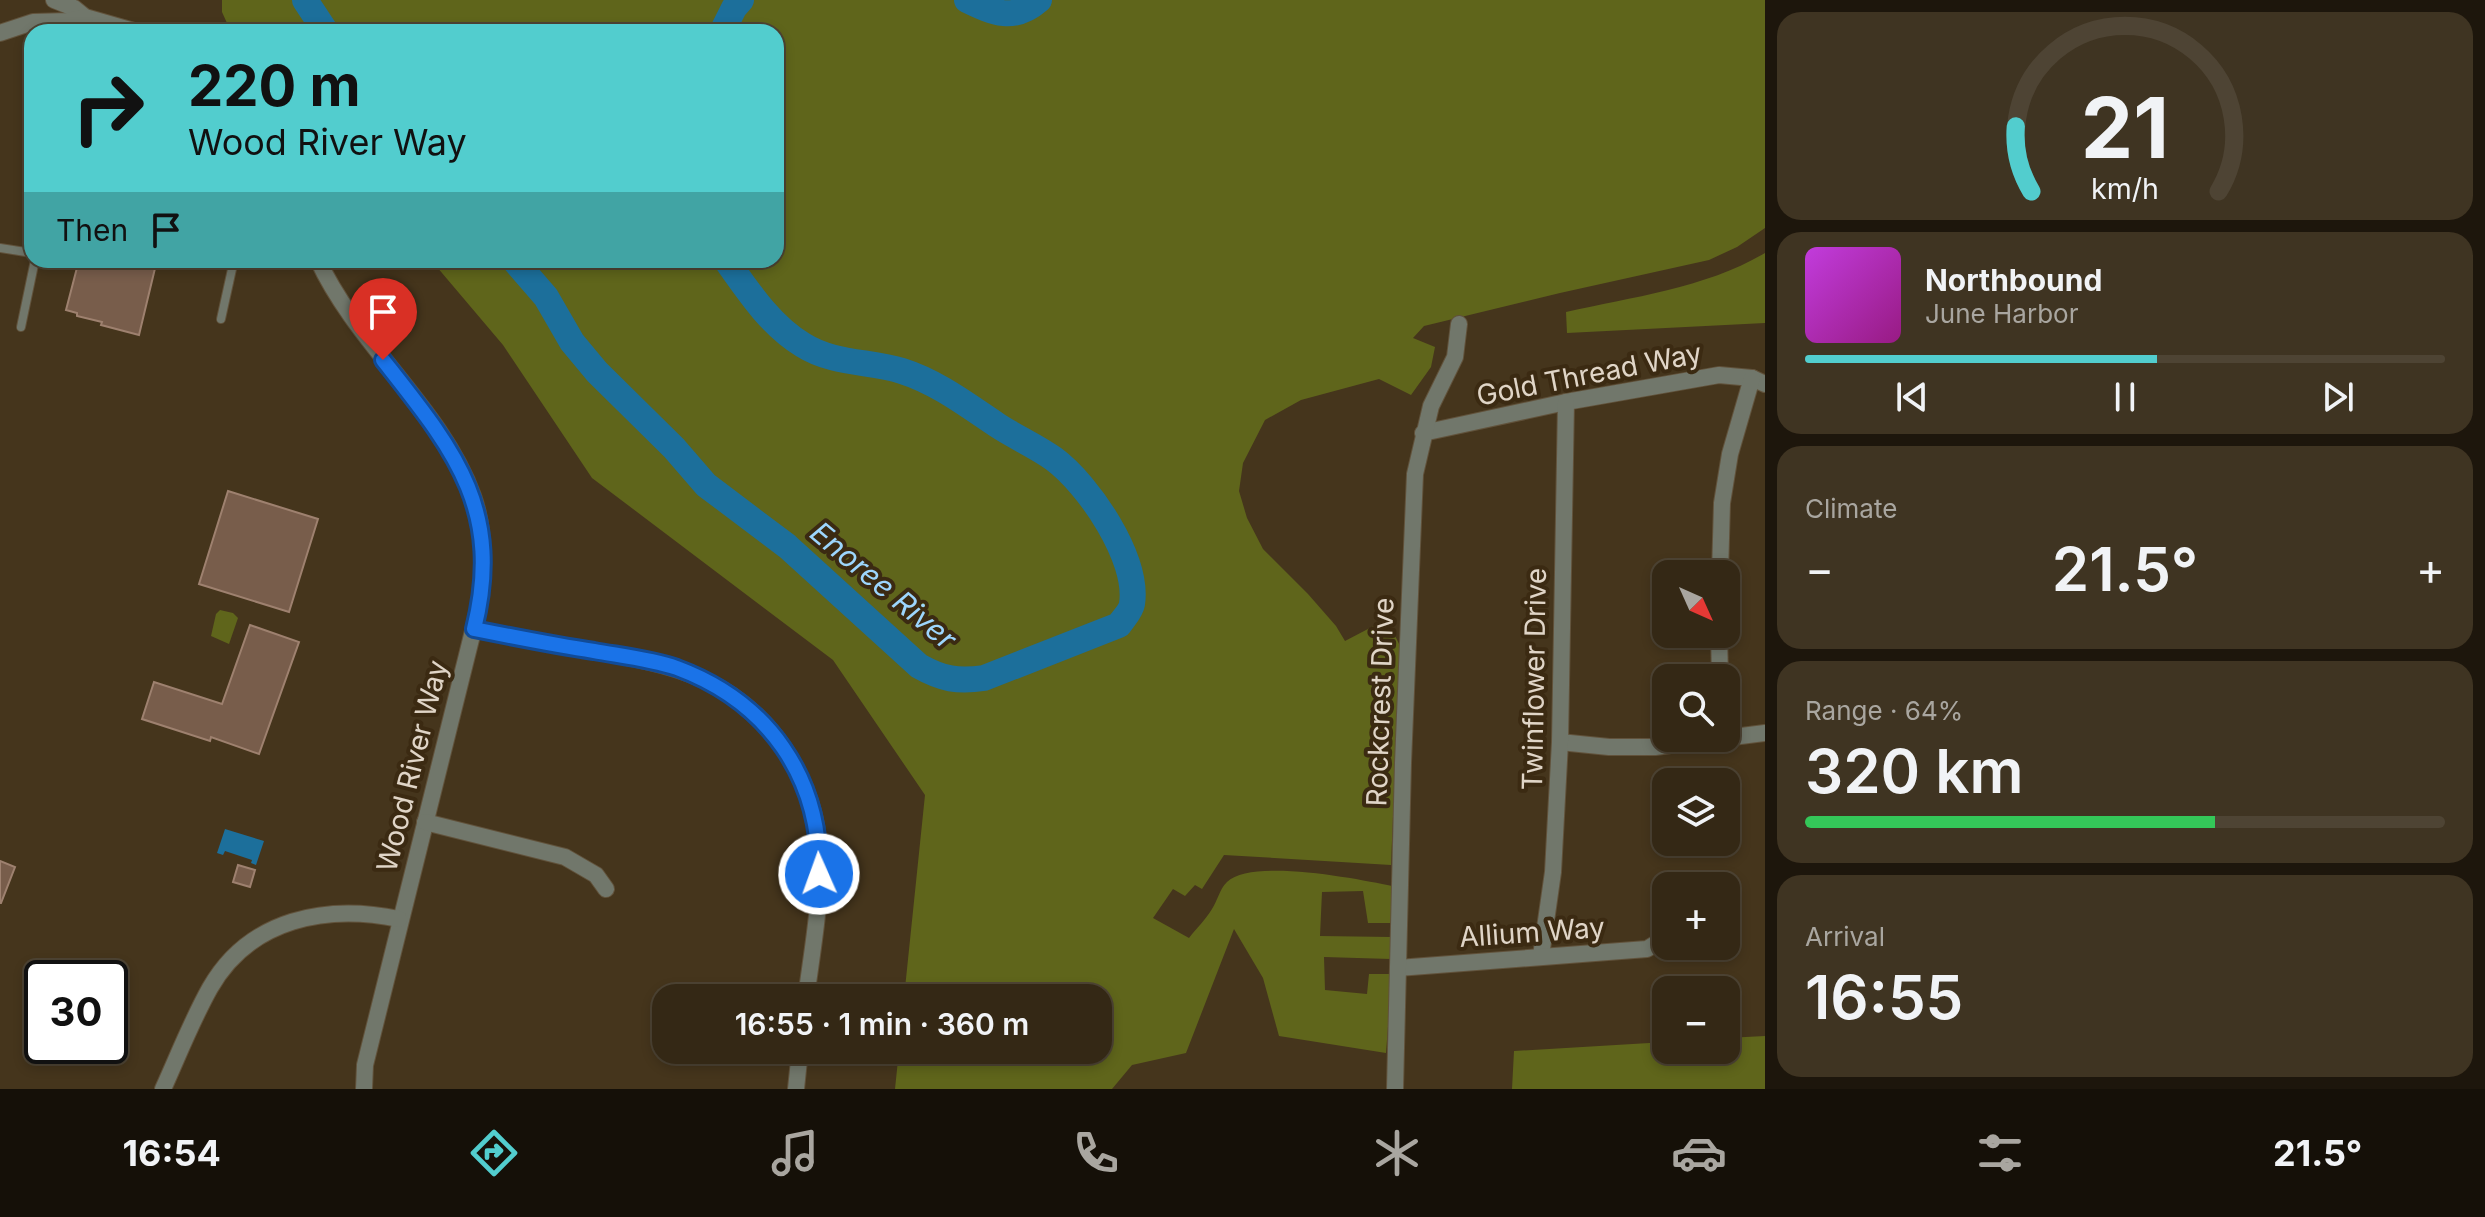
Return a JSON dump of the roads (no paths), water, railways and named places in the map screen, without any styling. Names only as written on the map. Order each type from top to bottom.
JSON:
[{"type":"street","points":[[54,0],[74,8],[85,17],[108,24]]},
{"type":"street","points":[[27,24],[85,17]]},
{"type":"street","points":[[0,33],[24,25]]},
{"type":"street","name":"Wood River Way","points":[[322,268],[367,340],[439,432],[467,480],[477,512],[483,553],[482,589],[474,629],[399,919],[365,1065],[364,1089]]},
{"type":"street","name":"Rockcrest Drive","points":[[1395,1089],[1415,474],[1431,406],[1455,357],[1459,324]]},
{"type":"street","name":"Gold Thread Way","points":[[1423,433],[1566,402],[1719,375],[1759,381]]},
{"type":"street","points":[[1720,560],[1722,503],[1730,454],[1759,381]]},
{"type":"street","name":"Twinflower Drive","points":[[1541,956],[1553,872],[1560,742],[1566,402]]},
{"type":"street","points":[[474,629],[675,667],[726,691],[765,724],[800,775],[817,830],[819,874],[807,984]]},
{"type":"street","points":[[1740,736],[1765,733]]},
{"type":"street","points":[[1560,742],[1652,747]]},
{"type":"street","points":[[425,822],[565,857],[596,875],[606,889]]},
{"type":"street","points":[[163,1089],[210,988],[226,966],[255,941],[291,921],[312,915],[370,913],[399,919]]},
{"type":"street","name":"Allium Way","points":[[1398,968],[1647,949],[1652,946]]},
{"type":"street","points":[[796,1089],[799,1064]]},
{"type":"lane","points":[[0,248],[24,252]]},
{"type":"lane","points":[[21,327],[33,268]]},
{"type":"lane","points":[[221,319],[232,268]]},
{"type":"water","points":[[225,829],[264,841],[256,865],[251,863],[252,860],[225,851],[223,855],[217,853]]},
{"type":"waterway","name":"Enoree River","points":[[305,0],[321,24]]},
{"type":"waterway","name":"Enoree River","points":[[726,24],[741,0]]},
{"type":"waterway","name":"Enoree River","points":[[967,0],[1004,13],[1021,11],[1039,0]]},
{"type":"waterway","name":"Enoree River","points":[[521,268],[546,297],[572,342],[597,372],[674,448],[706,485],[787,546],[919,666],[950,678],[984,678],[1119,625],[1132,604],[1128,566],[1109,524],[1068,471],[1047,454],[927,381],[890,368],[826,356],[803,345],[770,317],[732,268]]}]
